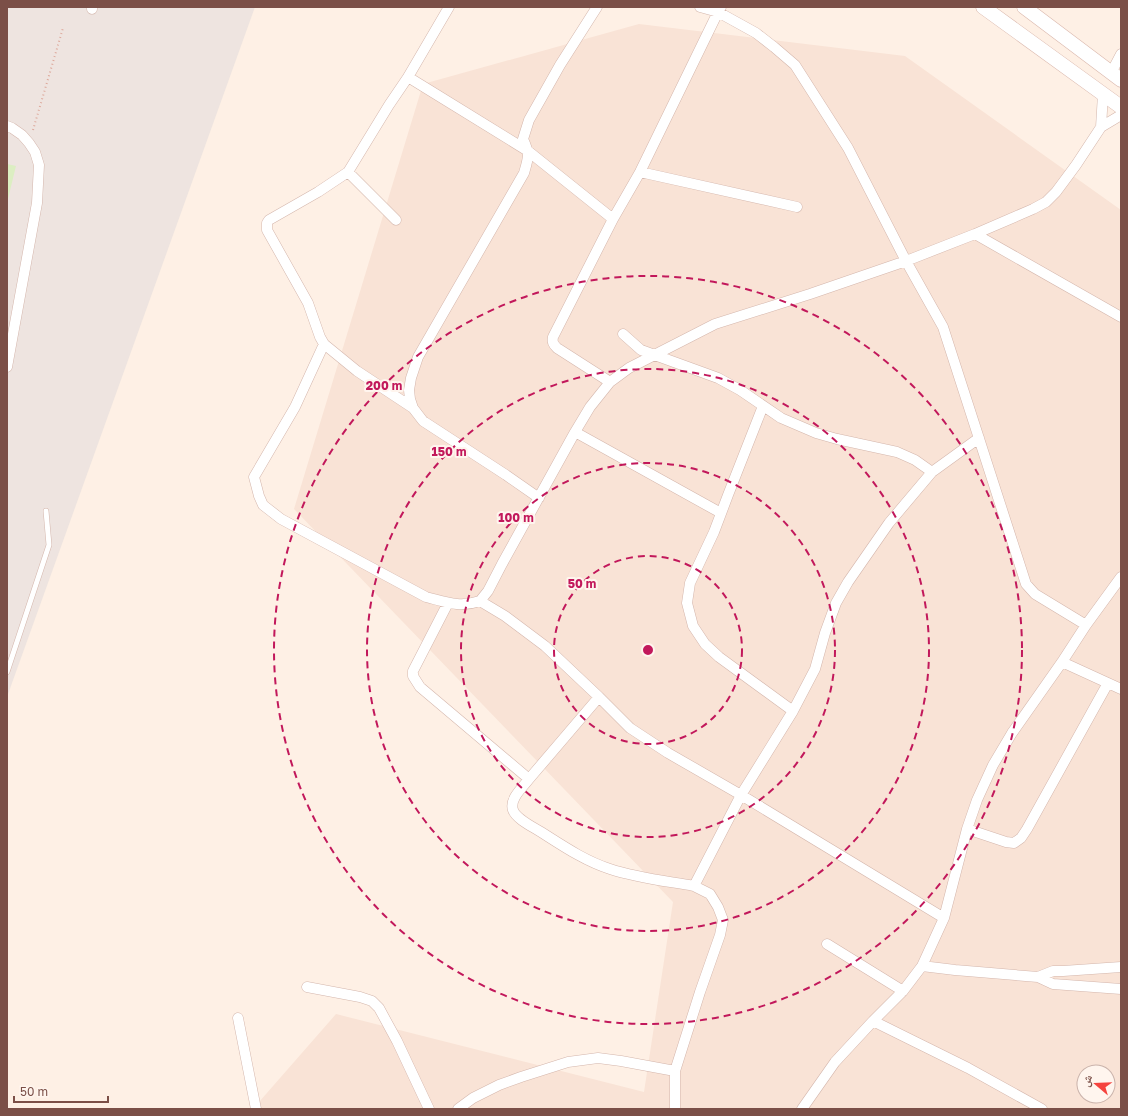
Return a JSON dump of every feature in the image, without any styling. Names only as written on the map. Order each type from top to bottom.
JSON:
[{"type":"main road","points":[[983,7],[1121,107]]},
{"type":"main road","points":[[1024,7],[1116,77]]},
{"type":"main road","points":[[1066,66],[1078,48]]},
{"type":"street","points":[[449,7],[408,77],[348,172],[318,192],[269,220],[266,226],[308,303],[320,338],[324,344],[357,371],[413,408],[423,421],[506,475],[538,498]]},
{"type":"street","points":[[413,408],[409,390],[411,378],[418,357],[524,173],[528,160],[528,151],[523,139],[529,120],[560,65],[597,7]]},
{"type":"street","points":[[700,7],[719,9],[756,33],[795,64],[848,148],[906,261],[943,327],[1026,584],[1035,594],[1086,626]]},
{"type":"street","points":[[610,382],[557,348],[553,344],[553,337],[613,219],[640,172],[719,9]]},
{"type":"street","points":[[1116,77],[1121,54]]},
{"type":"street","points":[[408,77],[528,151],[613,219]]},
{"type":"street","points":[[1101,126],[1103,94]]},
{"type":"street","points":[[324,344],[295,407],[254,477],[258,496],[263,505],[281,519],[426,597],[448,603],[469,604],[480,601],[488,591],[575,432],[590,407],[610,382],[629,368],[716,324],[906,261],[975,234],[1046,202],[1056,192],[1076,165],[1101,126],[1121,115]]},
{"type":"street","points":[[7,126],[22,134],[35,152],[39,165],[37,203],[9,347],[7,367]]},
{"type":"street","points":[[348,172],[396,220]]},
{"type":"street","points":[[640,172],[797,207]]},
{"type":"street","points":[[975,234],[1121,317]]},
{"type":"street","points":[[623,334],[641,350],[718,378],[740,390],[781,418],[837,439],[906,455],[932,472]]},
{"type":"street","points":[[763,406],[714,532],[690,583],[688,603],[693,626],[705,644],[719,657],[793,711]]},
{"type":"street","points":[[575,432],[721,513]]},
{"type":"street","points":[[694,886],[741,795],[793,711],[816,669],[825,633],[836,603],[848,582],[889,523],[932,472],[979,438]]},
{"type":"street","points":[[802,1109],[835,1062],[873,1021],[904,991],[922,966],[944,918],[967,829],[977,800],[993,765],[1012,733],[1121,577]]},
{"type":"street","points":[[480,601],[505,616],[545,646],[630,728],[668,753],[741,795],[944,918]]},
{"type":"street","points":[[448,603],[413,671],[413,676],[420,687],[530,779]]},
{"type":"street","points":[[1062,662],[1121,689]]},
{"type":"street","points":[[967,829],[1006,842],[1014,843],[1021,838],[1108,683]]},
{"type":"street","points":[[599,697],[513,800],[513,811],[521,820],[582,857],[610,869],[637,876],[694,886],[710,894],[718,906],[722,920],[720,935],[702,984],[675,1070],[675,1109]]},
{"type":"street","points":[[827,944],[904,991]]},
{"type":"street","points":[[922,966],[1038,976],[1053,971],[1121,967]]},
{"type":"street","points":[[1038,976],[1053,984],[1121,989]]},
{"type":"street","points":[[307,987],[360,997],[372,1001],[379,1008],[397,1041],[429,1109]]},
{"type":"street","points":[[238,1018],[256,1109]]},
{"type":"street","points":[[873,1021],[968,1068],[1042,1109]]},
{"type":"street","points":[[458,1109],[473,1098],[499,1085],[568,1062],[598,1058],[675,1070]]},
{"type":"lane","points":[[7,672],[49,545],[46,511]]},
{"type":"path","points":[[29,143],[63,28]]},
{"type":"shaded area","points":[[7,7],[255,7],[7,697]]},
{"type":"shaded area","points":[[639,24],[905,56],[1121,210],[1121,1109],[253,1109],[336,1014],[644,1092],[673,902],[294,509],[423,84]]},
{"type":"green space","points":[[7,164],[16,166],[7,203]]}]
